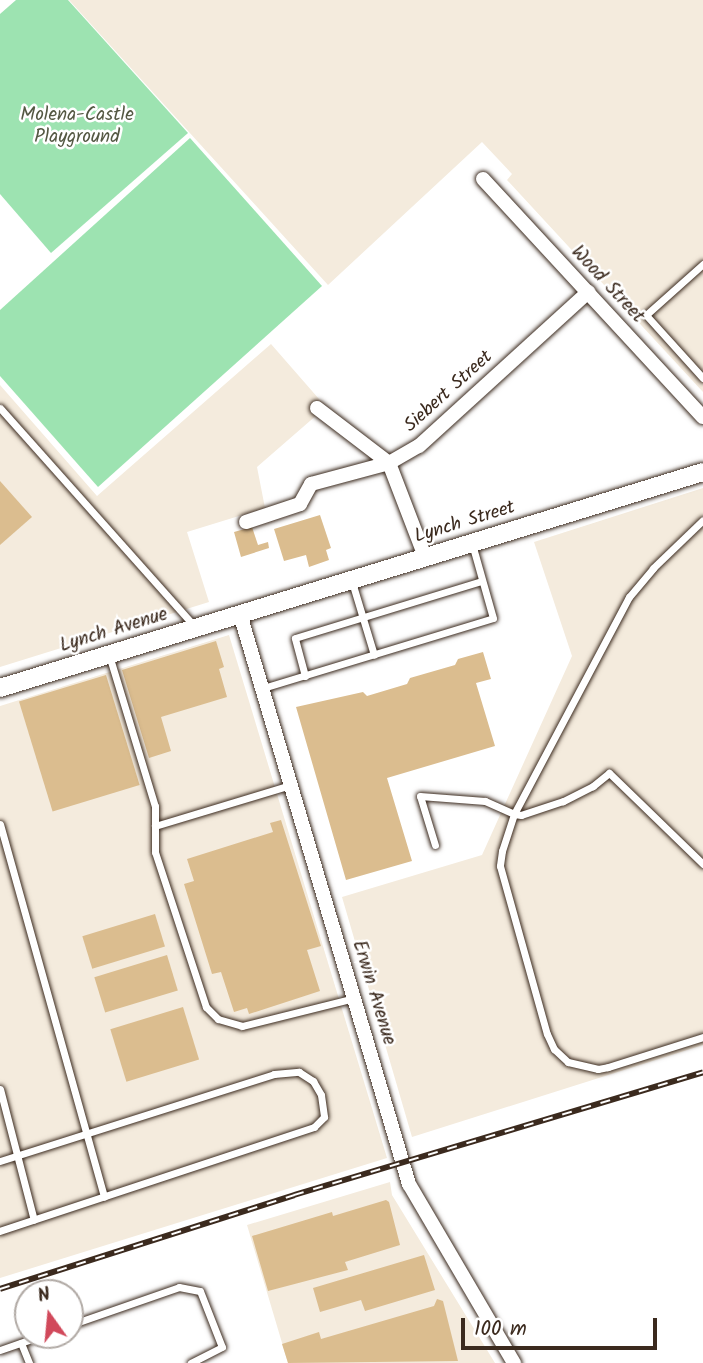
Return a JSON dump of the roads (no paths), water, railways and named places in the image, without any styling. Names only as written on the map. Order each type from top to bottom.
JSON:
[{"type":"street","name":"Wood Street","points":[[483,180],[703,417]]},
{"type":"street","name":"Siebert Street","points":[[246,522],[300,504],[311,484],[389,463],[419,446],[588,292]]},
{"type":"street","points":[[317,408],[389,463],[425,557]]},
{"type":"street","name":"Lynch Street","points":[[240,614],[703,472]]},
{"type":"street","name":"Lynch Avenue","points":[[0,688],[240,614]]},
{"type":"street","name":"Erwin Avenue","points":[[240,614],[409,1184],[514,1363]]},
{"type":"lane","points":[[703,264],[646,315],[703,379]]},
{"type":"lane","points":[[0,408],[195,628]]},
{"type":"lane","points":[[703,520],[653,568],[629,597],[514,814],[500,866],[547,1034],[554,1049],[568,1062],[597,1069],[703,1037]]},
{"type":"lane","points":[[262,688],[493,618],[471,542]]},
{"type":"lane","points":[[351,580],[374,655]]},
{"type":"lane","points":[[305,676],[295,638],[482,581]]},
{"type":"lane","points":[[108,654],[155,806],[155,852],[206,1007],[218,1019],[242,1026],[354,998]]},
{"type":"lane","points":[[435,845],[420,796],[485,801],[521,815],[563,801],[593,786],[609,773],[703,864]]},
{"type":"lane","points":[[155,826],[291,785]]},
{"type":"lane","points":[[0,824],[104,1197]]},
{"type":"lane","points":[[0,1161],[274,1074],[299,1072],[313,1081],[321,1095],[324,1117],[314,1127],[0,1231]]},
{"type":"lane","points":[[0,1089],[34,1220]]},
{"type":"lane","points":[[84,1320],[179,1287],[200,1291],[222,1347],[191,1363]]},
{"type":"railway","points":[[0,1289],[294,1195],[703,1072]]},
{"type":"park label","name":"Molena-Castle Playground","points":[[77,127]]}]
